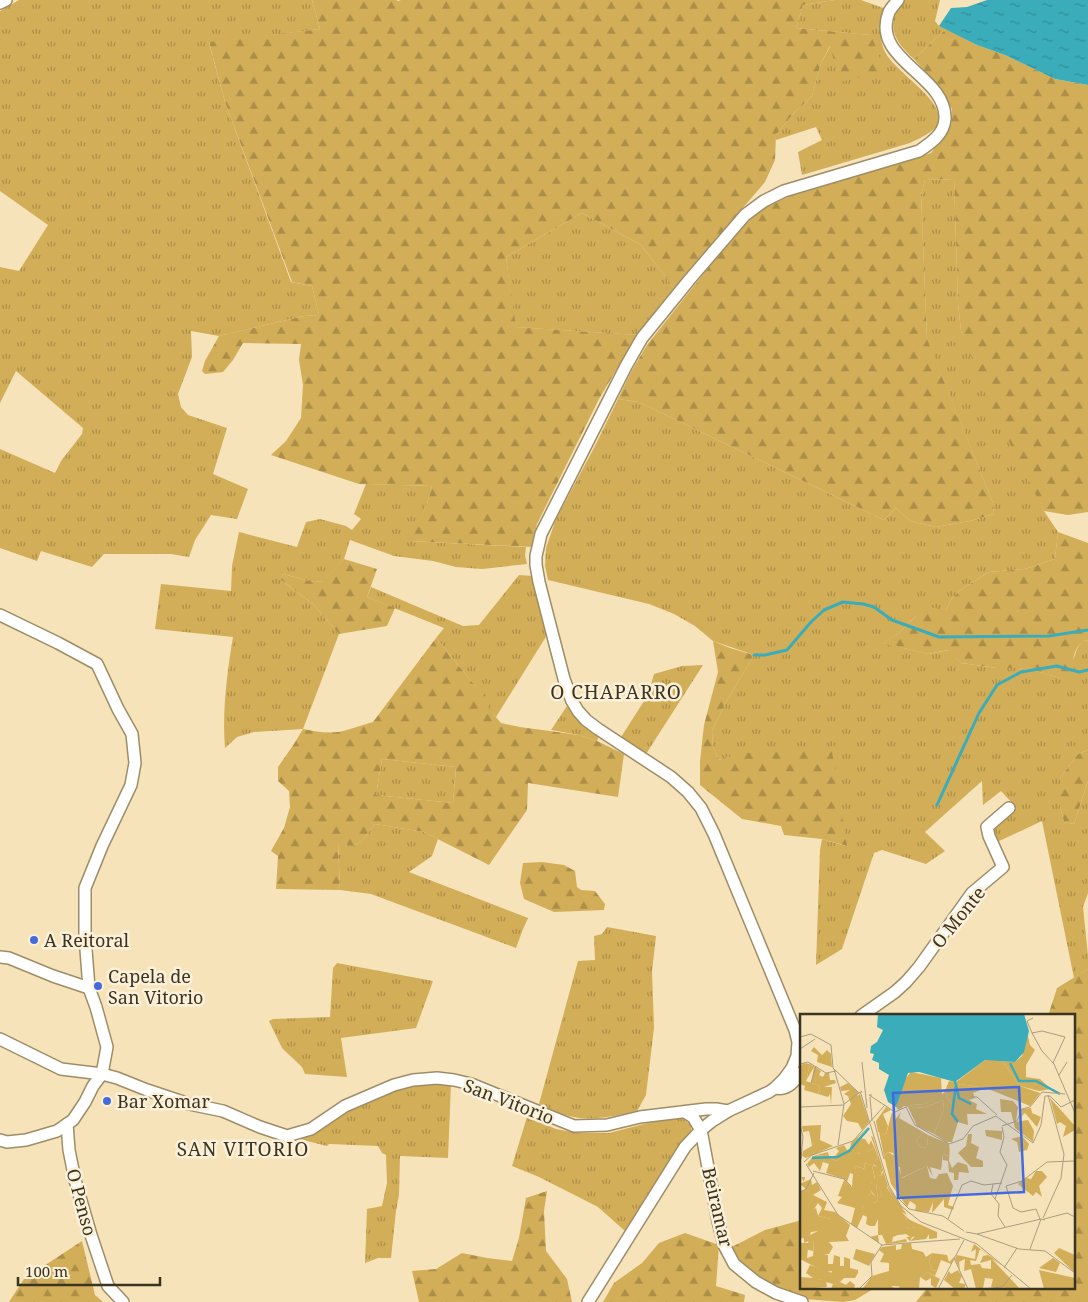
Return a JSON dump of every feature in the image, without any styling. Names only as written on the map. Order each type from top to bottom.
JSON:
[{"type":"street","points":[[0,3],[6,0]]},
{"type":"street","points":[[588,1302],[685,1147],[712,1121],[775,1088],[792,1068],[800,1050],[796,1030],[714,834],[701,808],[688,792],[671,777],[586,720],[572,701],[564,679],[542,598],[536,565],[541,534],[642,338],[745,215],[759,204],[784,191],[919,151],[940,133],[944,125],[945,116],[940,98],[931,86],[896,53],[889,42],[887,20],[889,11],[898,0]]},
{"type":"street","points":[[0,615],[97,664],[132,734],[135,762],[131,785],[102,846],[85,888],[85,937],[89,988],[107,1046],[102,1074],[73,1120],[67,1124],[56,1130],[26,1140],[7,1142],[0,1140]]},
{"type":"street","name":"O Monte","points":[[865,1014],[906,982],[919,967],[972,893],[1003,867],[987,827],[1009,808]]},
{"type":"street","points":[[0,957],[9,958],[89,988]]},
{"type":"street","name":"San Vitorio","points":[[0,1039],[61,1069],[102,1074],[117,1078],[189,1104],[223,1111],[287,1136],[311,1129],[345,1106],[366,1096],[394,1085],[423,1079],[454,1080],[471,1084],[574,1126],[607,1124],[640,1117],[685,1112],[716,1109],[728,1111]]},
{"type":"street","points":[[775,1088],[788,1087],[800,1074]]},
{"type":"street","points":[[685,1112],[693,1116],[701,1130]]},
{"type":"street","name":"O Penso","points":[[67,1124],[74,1180],[91,1235],[108,1286],[123,1302]]},
{"type":"street","name":"Beiramar","points":[[701,1130],[718,1221],[724,1245],[734,1264],[762,1286],[802,1302]]},
{"type":"green space","points":[[19,0],[312,0],[320,29],[209,43],[225,102],[291,282],[312,286],[319,315],[304,316],[219,336],[191,331],[192,357],[178,394],[181,407],[188,415],[227,428],[213,474],[248,489],[237,519],[211,515],[195,540],[189,557],[171,554],[104,554],[92,567],[41,551],[37,561],[0,548],[0,449],[55,473],[61,461],[82,434],[83,428],[16,371],[0,403],[0,267],[19,271],[48,225],[0,191],[0,11]]},
{"type":"green space","points":[[312,0],[835,0],[803,5],[796,28],[871,35],[885,71],[840,82],[830,46],[821,63],[812,96],[793,114],[776,135],[775,160],[765,182],[674,288],[641,245],[582,213],[506,257],[516,327],[637,335],[599,399],[537,524],[532,547],[409,541],[427,504],[432,486],[359,484],[271,455],[286,441],[301,418],[303,385],[299,360],[301,344],[243,343],[223,372],[205,374],[202,371],[205,361],[219,336],[304,316],[319,315],[312,286],[292,282],[225,102],[209,42],[320,29]]},
{"type":"green space","points":[[835,0],[861,0],[886,9],[881,38],[883,47],[896,65],[934,104],[938,114],[938,123],[930,132],[910,143],[802,175],[798,152],[822,140],[816,127],[776,140],[776,135],[793,114],[812,96],[821,63],[831,45],[871,35],[796,28],[803,5]]},
{"type":"green space","points":[[904,0],[940,0],[935,21],[939,26],[946,29],[914,59],[901,45],[894,31],[895,17]]},
{"type":"green space","points":[[946,29],[977,45],[1005,55],[1055,79],[1088,85],[1088,512],[1068,515],[1044,511],[989,402],[961,331],[958,303],[954,179],[925,180],[921,195],[927,339],[993,503],[994,514],[970,521],[936,527],[910,521],[896,508],[884,520],[639,402],[618,399],[647,345],[736,233],[762,209],[788,197],[931,153],[951,126],[952,109],[934,81],[914,59]]},
{"type":"green space","points":[[954,179],[958,303],[961,331],[1044,511],[1058,532],[1055,559],[1025,569],[989,572],[963,588],[952,598],[946,610],[916,616],[899,633],[883,643],[928,654],[949,650],[961,663],[997,668],[1018,668],[1060,678],[1073,661],[1080,644],[1087,640],[1088,750],[1078,754],[1060,778],[1060,806],[1064,822],[1074,824],[1088,781],[1088,893],[1083,907],[1088,969],[1074,978],[1042,821],[997,842],[994,831],[998,823],[1014,805],[1001,791],[983,805],[982,781],[925,832],[945,851],[926,864],[882,850],[874,853],[842,949],[816,965],[822,839],[846,846],[729,757],[719,760],[713,747],[712,731],[726,702],[754,655],[713,641],[695,626],[674,614],[649,604],[548,580],[545,566],[546,548],[556,519],[618,399],[639,402],[884,520],[896,508],[910,521],[936,527],[970,521],[994,514],[993,503],[927,340],[921,195],[925,180]]},
{"type":"green space","points":[[582,213],[641,245],[674,288],[637,335],[515,327],[506,257]]},
{"type":"green space","points":[[366,484],[432,486],[427,504],[410,541],[526,547],[527,564],[482,569],[456,567],[433,561],[394,556],[350,540],[344,559],[324,581],[314,582],[283,574],[281,580],[313,604],[339,634],[303,729],[254,732],[237,737],[225,748],[226,692],[233,637],[155,629],[161,584],[231,591],[232,566],[239,532],[297,547],[306,522],[320,519],[346,526],[352,530],[361,519],[354,514]]},
{"type":"green space","points":[[1058,532],[1088,543],[1088,642],[1087,640],[1083,642],[1077,648],[1073,670],[1060,678],[1018,668],[997,668],[961,663],[948,650],[928,654],[882,643],[899,633],[916,616],[930,607],[946,610],[952,598],[963,588],[989,572],[1025,569],[1055,559]]},
{"type":"green space","points":[[344,559],[377,569],[367,597],[395,608],[387,626],[339,634],[313,604],[281,580],[283,574],[314,582],[323,581]]},
{"type":"green space","points":[[519,575],[533,576],[547,635],[496,717],[488,709],[484,694],[436,638],[444,628],[367,597],[371,587],[463,626],[479,625]]},
{"type":"green space","points":[[436,638],[472,682],[485,694],[489,709],[501,723],[579,735],[624,754],[618,797],[528,783],[527,810],[489,865],[424,832],[375,824],[361,842],[352,846],[338,843],[340,890],[276,889],[278,856],[271,851],[284,828],[290,807],[289,791],[278,781],[278,767],[303,729],[338,732],[373,722]],"holes":[[[382,759],[456,767],[453,803],[376,795]]]},
{"type":"green space","points":[[713,641],[754,655],[726,702],[712,731],[713,747],[719,760],[740,753],[832,751],[847,846],[822,839],[784,835],[781,826],[742,819],[700,785],[700,761],[704,725],[718,672]]},
{"type":"green space","points":[[703,665],[646,754],[621,737],[648,695],[654,674],[682,666]]},
{"type":"green space","points":[[567,706],[573,714],[599,735],[597,741],[579,735],[551,730]]},
{"type":"green space","points":[[1088,750],[1088,781],[1074,824],[1064,822],[1060,806],[1060,778],[1078,754]]},
{"type":"green space","points":[[382,759],[456,767],[453,803],[376,795]]},
{"type":"green space","points":[[375,824],[424,832],[438,839],[432,856],[409,872],[528,918],[516,948],[371,894],[340,890],[338,842],[352,846],[361,842]]},
{"type":"green space","points":[[542,862],[564,865],[575,871],[577,887],[581,890],[595,891],[605,904],[604,910],[554,912],[524,899],[520,883],[523,863]]},
{"type":"green space","points":[[607,927],[656,936],[652,971],[654,1028],[646,1095],[637,1111],[599,1118],[564,1115],[539,1104],[578,961],[595,960],[594,936],[602,934]]},
{"type":"green space","points":[[337,963],[433,981],[416,1028],[341,1038],[347,1077],[305,1074],[302,1067],[282,1048],[269,1021],[273,1019],[330,1017],[333,968]]},
{"type":"green space","points":[[1088,969],[1088,1302],[916,1302],[925,1290],[1076,1290],[1076,1014],[1049,1014],[1057,988]]},
{"type":"green space","points":[[413,1083],[451,1083],[448,1158],[400,1156],[399,1195],[391,1258],[378,1258],[365,1263],[367,1209],[382,1206],[387,1183],[386,1155],[382,1153],[378,1146],[329,1144],[327,1146],[299,1139],[311,1134],[358,1104]]},
{"type":"green space","points":[[527,1117],[556,1129],[577,1133],[609,1133],[663,1119],[682,1118],[691,1125],[692,1133],[626,1232],[598,1207],[539,1177],[512,1166]]},
{"type":"green space","points":[[547,1191],[544,1211],[546,1251],[567,1279],[572,1302],[419,1302],[412,1271],[436,1269],[462,1253],[512,1261],[519,1238],[526,1198]]},
{"type":"green space","points":[[800,1221],[800,1290],[872,1290],[855,1300],[843,1302],[792,1298],[720,1253],[765,1230]]},
{"type":"green space","points":[[685,1233],[719,1245],[716,1286],[745,1295],[744,1302],[603,1302],[614,1283],[642,1263],[659,1243]]},
{"type":"green space","points":[[82,1241],[95,1295],[103,1302],[9,1302],[24,1279]]},
{"type":"water","points":[[987,0],[1088,0],[1088,85],[1055,79],[939,26],[951,8],[967,7]]},
{"type":"waterway","points":[[754,655],[765,655],[787,650],[824,610],[843,602],[874,607],[892,620],[939,637],[1049,636],[1088,630]]},
{"type":"waterway","points":[[937,805],[979,713],[997,685],[1021,672],[1057,666],[1079,672],[1088,670]]},
{"type":"place","name":"A Reitoral","points":[[34,940]]},
{"type":"place","name":"Capela de San Vitorio","points":[[98,986]]},
{"type":"place","name":"Bar Xomar","points":[[107,1101]]},
{"type":"district","name":"O CHAPARRO","points":[[616,692]]},
{"type":"district","name":"SAN VITORIO","points":[[243,1149]]}]
